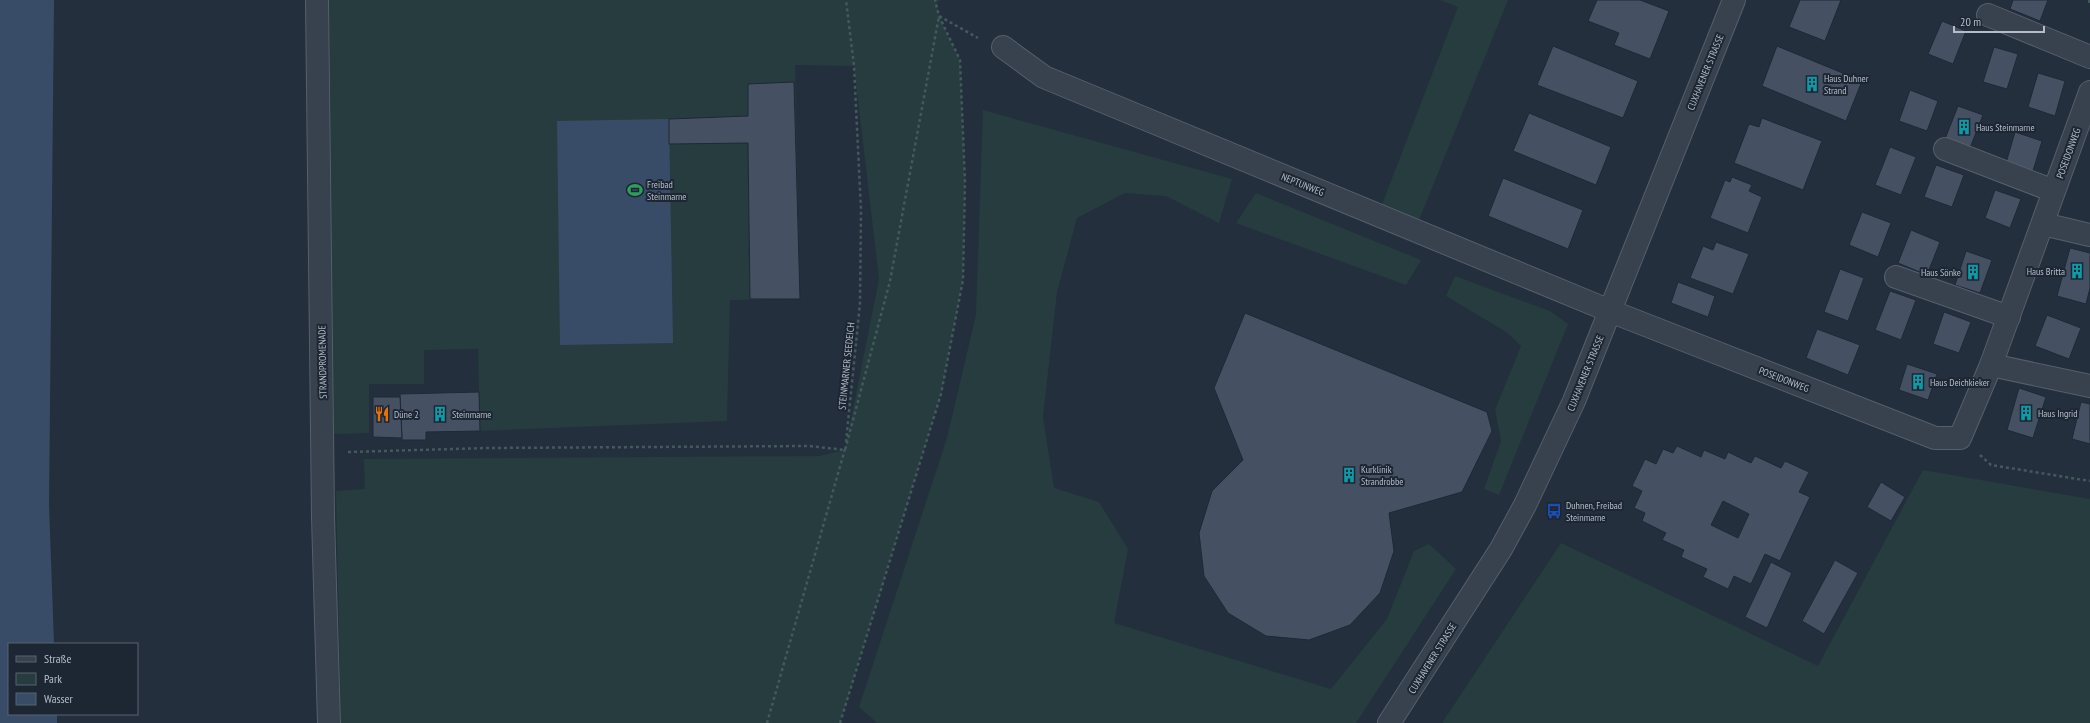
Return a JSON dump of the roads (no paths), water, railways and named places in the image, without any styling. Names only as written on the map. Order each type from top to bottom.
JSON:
[{"type":"street","name":"STRANDPROMENADE","points":[[317,0],[324,452],[323,517],[329,723]]},
{"type":"street","name":"CUXHAVENER STRASSE","points":[[1389,723],[1500,549],[1525,504],[1574,401],[1734,0]]},
{"type":"street","points":[[1988,14],[2090,57]]},
{"type":"street","name":"NEPTUNWEG","points":[[1003,47],[1044,77],[1610,310]]},
{"type":"street","name":"POSEIDONWEG","points":[[1610,310],[1936,438],[1960,438],[1992,366],[2090,92]]},
{"type":"street","name":"POSEIDONWEG","points":[[1945,150],[2054,191]]},
{"type":"street","points":[[2043,224],[2090,234]]},
{"type":"street","points":[[1896,277],[2009,317]]},
{"type":"street","points":[[1992,366],[2090,386]]},
{"type":"water","points":[[0,0],[54,0],[49,505],[54,643],[8,643],[8,715],[57,715],[57,723],[0,723]]},
{"type":"water","points":[[669,119],[673,343],[560,345],[557,121]]},
{"type":"place","name":"Haus Duhner Strand","points":[[1812,84]]},
{"type":"place","name":"Haus Steinmarne","points":[[1964,127]]},
{"type":"place","name":"Freibad Steinmarne","points":[[635,190]]},
{"type":"place","name":"Haus Britta","points":[[2077,271]]},
{"type":"place","name":"Haus Sönke","points":[[1973,272]]},
{"type":"place","name":"Haus Deichkieker","points":[[1918,382]]},
{"type":"place","name":"Haus Ingrid","points":[[2026,413]]},
{"type":"place","name":"Düne 2","points":[[382,414]]},
{"type":"place","name":"Steinmarne","points":[[440,414]]},
{"type":"place","name":"Kurklinik Strandrobbe","points":[[1349,475]]},
{"type":"place","name":"Duhnen, Freibad Steinmarne","points":[[1554,511]]}]
